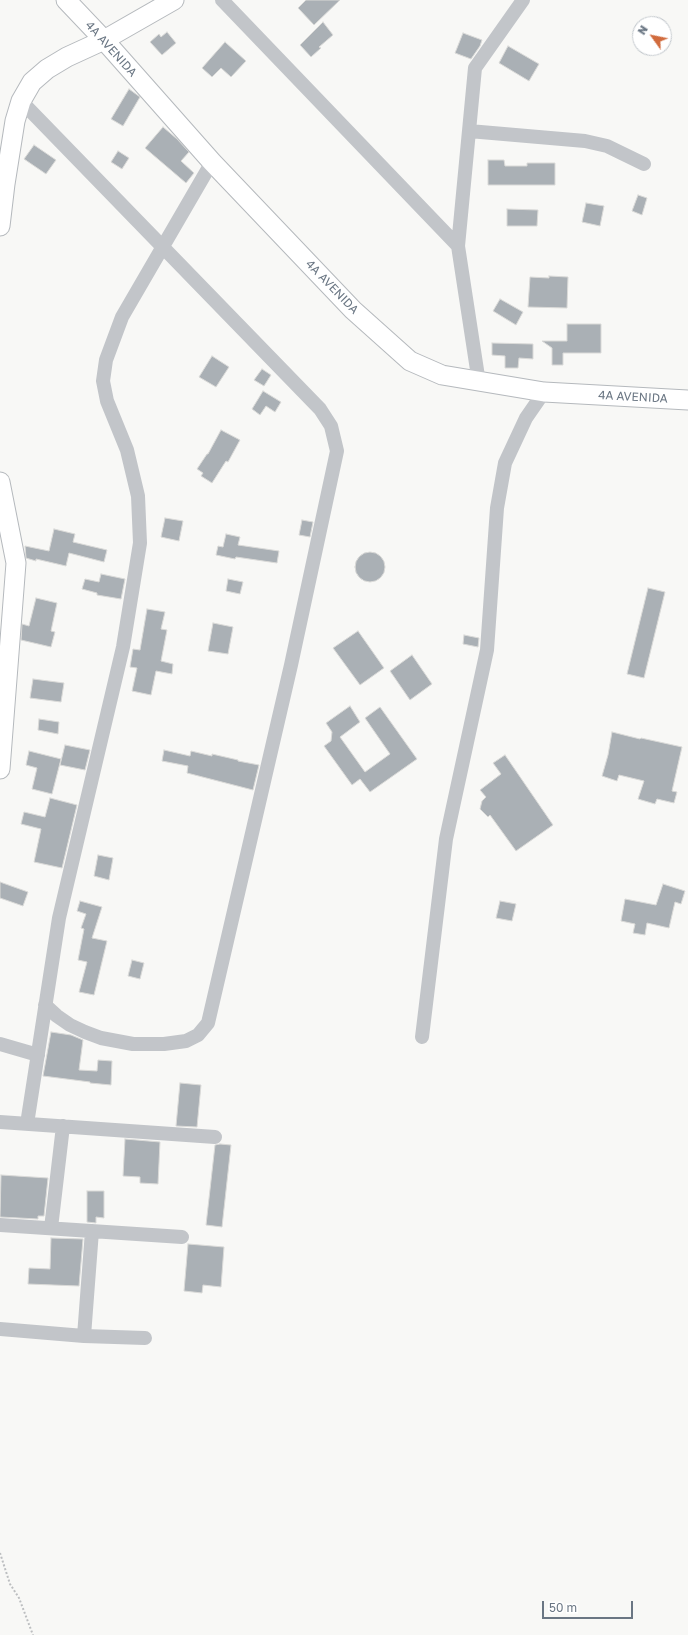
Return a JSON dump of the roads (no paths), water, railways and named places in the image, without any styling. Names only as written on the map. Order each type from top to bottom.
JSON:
[{"type":"street","name":"4A AVENIDA","points":[[66,0],[104,40],[212,162],[353,310],[410,361],[442,375],[544,392],[688,400]]},
{"type":"street","points":[[0,226],[15,121],[21,101],[32,82],[47,69],[67,57],[104,40],[174,0]]},
{"type":"street","points":[[222,0],[458,246]]},
{"type":"street","points":[[479,382],[458,246],[475,68],[524,0]]},
{"type":"street","points":[[21,101],[320,409],[332,426],[337,451],[291,665],[208,1023],[198,1035],[186,1041],[164,1044],[133,1044],[101,1038],[85,1032],[70,1025],[57,1016],[46,1005]]},
{"type":"street","points":[[469,131],[585,141],[607,146],[644,164]]},
{"type":"street","points":[[27,1124],[59,918],[122,647],[140,543],[138,496],[127,450],[106,401],[103,381],[106,360],[122,317],[212,162]]},
{"type":"street","points":[[422,1037],[446,839],[486,650],[498,500],[505,463],[526,418],[544,392]]},
{"type":"street","points":[[0,482],[16,563],[0,769]]},
{"type":"street","points":[[0,1044],[38,1054]]},
{"type":"street","points":[[0,1122],[215,1137]]},
{"type":"street","points":[[51,1228],[63,1126]]},
{"type":"street","points":[[0,1225],[182,1237]]},
{"type":"street","points":[[84,1336],[92,1231]]},
{"type":"street","points":[[0,1329],[84,1336],[144,1338]]}]
